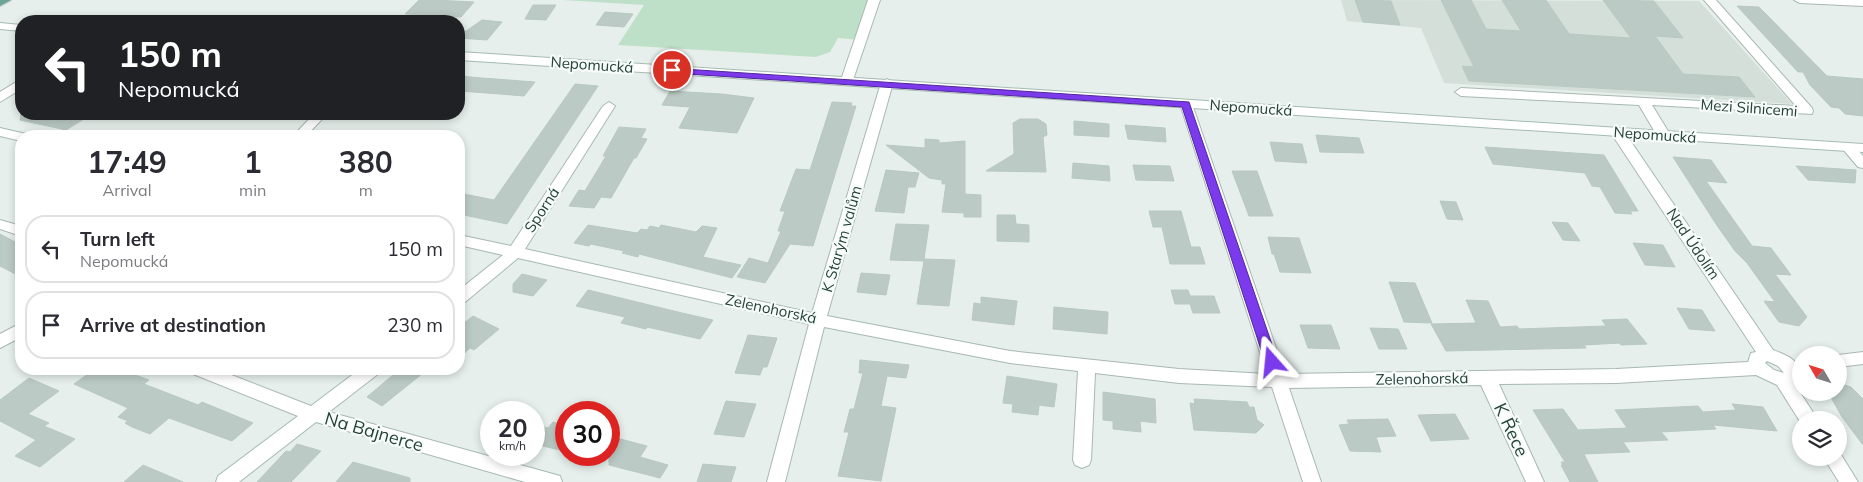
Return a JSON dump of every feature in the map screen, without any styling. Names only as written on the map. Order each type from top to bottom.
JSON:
[{"type":"main road","points":[[0,3],[5,0]]},
{"type":"street","points":[[847,80],[874,0]]},
{"type":"street","name":"Mezi Silnicemi","points":[[1643,101],[1807,111],[1710,0]]},
{"type":"street","points":[[1800,0],[1863,4]]},
{"type":"street","points":[[0,26],[15,27]]},
{"type":"street","name":"Nepomucká","points":[[465,56],[1863,148]]},
{"type":"street","name":"K Starým valům","points":[[776,482],[818,320],[887,83]]},
{"type":"street","points":[[0,98],[15,87]]},
{"type":"street","points":[[1461,92],[1643,101],[1664,136]]},
{"type":"street","points":[[1186,104],[1312,482]]},
{"type":"street","name":"Sporná","points":[[465,293],[514,254],[609,106]]},
{"type":"street","points":[[305,130],[315,120]]},
{"type":"street","points":[[0,132],[15,135]]},
{"type":"street","name":"Nad Údolím","points":[[1618,133],[1763,362]]},
{"type":"street","points":[[1849,148],[1863,164]]},
{"type":"street","points":[[2,224],[15,229]]},
{"type":"street","name":"Zelenohorská","points":[[465,242],[514,254],[818,320],[1010,357],[1179,376],[1278,381],[1616,376],[1763,362]]},
{"type":"street","points":[[0,342],[15,332]]},
{"type":"street","points":[[1848,360],[1863,358]]},
{"type":"street","points":[[1763,362],[1780,359],[1791,370],[1806,411]]},
{"type":"street","points":[[1082,460],[1087,365]]},
{"type":"street","name":"Na Bajnerce","points":[[214,375],[315,415],[553,482]]},
{"type":"street","points":[[225,482],[315,415],[365,375]]},
{"type":"street","name":"K Řece","points":[[1488,378],[1535,482]]},
{"type":"street","points":[[1838,466],[1849,482]]},
{"type":"shaded area","points":[[1341,0],[1699,1],[1792,104],[1444,83],[1421,28],[1347,21]]},
{"type":"green space","points":[[563,0],[874,0],[861,40],[838,38],[830,52],[816,57],[618,45],[644,5]]},
{"type":"building","points":[[419,0],[474,2],[463,15],[405,14]]},
{"type":"building","points":[[1355,0],[1391,1],[1400,25],[1363,22]]},
{"type":"building","points":[[1441,0],[1471,0],[1486,29],[1521,31],[1502,0],[1546,0],[1569,34],[1631,38],[1603,0],[1654,1],[1683,38],[1655,36],[1683,74],[1739,77],[1755,97],[1469,81],[1462,66],[1474,67]]},
{"type":"building","points":[[533,5],[556,5],[546,20],[525,19]]},
{"type":"building","points":[[1737,6],[1759,7],[1827,76],[1863,79],[1863,116],[1845,114],[1839,108],[1831,107],[1810,85],[1803,72],[1798,72]]},
{"type":"building","points":[[605,12],[633,14],[624,27],[596,25]]},
{"type":"building","points":[[482,20],[502,22],[487,40],[465,38],[465,32]]},
{"type":"building","points":[[465,76],[535,82],[524,96],[465,91]]},
{"type":"building","points":[[575,84],[598,86],[507,224],[465,215],[465,194],[494,200]]},
{"type":"building","points":[[670,91],[754,98],[737,133],[679,128],[690,107],[662,105]]},
{"type":"building","points":[[832,102],[852,103],[851,106],[856,106],[813,246],[790,244],[765,283],[737,277],[749,258],[768,263],[781,231],[778,231],[785,211],[780,211],[796,169],[810,170]]},
{"type":"building","points":[[1020,119],[1038,119],[1046,124],[1047,135],[1043,137],[1046,172],[986,171],[1014,154],[1013,123]]},
{"type":"building","points":[[20,120],[82,120],[66,130]]},
{"type":"building","points":[[1074,121],[1109,124],[1109,137],[1074,135]]},
{"type":"building","points":[[1125,125],[1165,128],[1166,142],[1128,139]]},
{"type":"building","points":[[619,127],[646,129],[641,138],[647,139],[611,198],[601,197],[594,208],[569,206],[579,190],[585,191],[606,156],[603,156]]},
{"type":"building","points":[[1316,135],[1359,138],[1364,153],[1320,152]]},
{"type":"building","points":[[925,139],[939,140],[939,143],[965,141],[965,194],[981,195],[981,217],[964,217],[964,213],[942,212],[946,184],[942,184],[942,180],[929,178],[886,145],[925,148]]},
{"type":"building","points":[[1270,142],[1302,144],[1307,163],[1275,161]]},
{"type":"building","points":[[1485,147],[1604,155],[1638,211],[1630,211],[1632,214],[1615,213],[1600,187],[1592,186],[1585,173],[1493,164]]},
{"type":"building","points":[[1673,157],[1711,160],[1727,183],[1706,181],[1752,246],[1771,248],[1791,275],[1775,274],[1807,317],[1799,326],[1779,322],[1764,301],[1775,302],[1716,224]]},
{"type":"building","points":[[1073,163],[1109,166],[1110,181],[1072,178]]},
{"type":"building","points":[[1133,165],[1170,166],[1174,181],[1136,180]]},
{"type":"building","points":[[1796,166],[1856,170],[1855,183],[1808,180]]},
{"type":"building","points":[[886,170],[919,173],[915,187],[908,187],[904,213],[875,211]]},
{"type":"building","points":[[1232,171],[1257,171],[1273,216],[1249,216]]},
{"type":"building","points":[[1440,201],[1456,202],[1463,220],[1447,219]]},
{"type":"building","points":[[1149,211],[1181,211],[1191,247],[1200,247],[1205,264],[1170,264],[1162,227],[1153,227]]},
{"type":"building","points":[[997,215],[1015,215],[1016,224],[1029,225],[1029,242],[997,241]]},
{"type":"building","points":[[1552,222],[1568,223],[1580,241],[1563,240]]},
{"type":"building","points":[[896,224],[929,225],[924,259],[955,260],[949,306],[917,304],[924,261],[890,260]]},
{"type":"building","points":[[588,225],[637,233],[641,229],[647,230],[650,226],[659,228],[661,225],[696,232],[702,226],[717,228],[703,257],[741,265],[732,278],[639,254],[638,257],[622,253],[624,251],[591,244],[589,246],[574,243]]},
{"type":"building","points":[[0,234],[15,242],[15,274],[0,266]]},
{"type":"building","points":[[1268,237],[1299,238],[1311,273],[1280,272],[1274,254],[1272,254]]},
{"type":"building","points":[[1633,243],[1663,245],[1675,267],[1645,265]]},
{"type":"building","points":[[861,273],[890,275],[886,295],[857,292]]},
{"type":"building","points":[[522,274],[547,280],[533,296],[513,292],[513,284]]},
{"type":"building","points":[[1389,282],[1415,283],[1432,323],[1404,322]]},
{"type":"building","points":[[588,290],[713,320],[700,339],[621,323],[625,317],[576,306]]},
{"type":"building","points":[[1171,290],[1188,290],[1190,296],[1214,296],[1220,313],[1193,313],[1190,304],[1175,304]]},
{"type":"building","points":[[981,297],[1017,301],[1014,325],[972,320],[974,303],[981,304]]},
{"type":"building","points":[[1466,300],[1488,301],[1500,327],[1517,326],[1519,329],[1606,326],[1602,320],[1627,319],[1647,344],[1621,345],[1620,343],[1584,345],[1586,348],[1446,351],[1431,324],[1476,323]]},
{"type":"building","points":[[1054,307],[1108,312],[1107,334],[1053,329]]},
{"type":"building","points":[[1677,308],[1702,310],[1715,331],[1689,329]]},
{"type":"building","points":[[473,316],[499,329],[474,350],[470,348],[465,353],[465,322]]},
{"type":"building","points":[[1300,325],[1331,325],[1340,349],[1308,348]]},
{"type":"building","points":[[1370,328],[1398,329],[1407,349],[1379,349]]},
{"type":"building","points":[[748,335],[777,338],[767,367],[763,367],[760,375],[735,373]]},
{"type":"building","points":[[860,360],[909,365],[906,378],[887,376],[881,406],[896,408],[881,481],[838,476],[849,432],[844,432],[850,409],[854,409],[863,373],[859,373]]},
{"type":"building","points":[[87,375],[135,375],[149,380],[144,384],[198,405],[202,402],[253,423],[232,441],[169,418],[150,434],[132,427],[125,423],[128,421],[118,417],[128,408],[74,384]]},
{"type":"building","points":[[393,375],[421,375],[382,406],[367,397]]},
{"type":"building","points":[[1007,376],[1057,384],[1054,407],[1039,405],[1038,415],[1012,412],[1013,404],[1003,403]]},
{"type":"building","points":[[29,378],[59,391],[28,414],[49,423],[44,426],[75,439],[40,467],[15,456],[36,440],[0,421],[0,400]]},
{"type":"building","points":[[1848,386],[1851,387],[1863,399],[1863,445],[1847,424],[1847,411],[1839,411],[1833,401],[1848,401]]},
{"type":"building","points":[[1103,392],[1155,399],[1156,423],[1140,421],[1141,432],[1113,429],[1113,421],[1103,420]]},
{"type":"building","points":[[1194,399],[1247,402],[1249,407],[1254,407],[1257,420],[1264,425],[1256,433],[1194,430],[1190,403],[1195,404]]},
{"type":"building","points":[[726,401],[756,404],[744,437],[714,434]]},
{"type":"building","points":[[1732,404],[1763,407],[1777,431],[1713,425],[1716,429],[1661,432],[1668,440],[1623,442],[1630,452],[1584,454],[1598,482],[1570,482],[1561,465],[1563,465],[1561,462],[1565,462],[1533,410],[1563,409],[1578,430],[1627,428],[1615,410],[1698,406],[1703,412],[1736,410]]},
{"type":"building","points":[[1455,414],[1469,439],[1431,441],[1418,415]]},
{"type":"building","points":[[1388,419],[1396,436],[1376,437],[1381,452],[1350,451],[1339,425],[1349,424],[1347,420]]},
{"type":"building","points":[[553,422],[555,423],[555,449],[545,447],[545,427],[548,428]]},
{"type":"building","points":[[620,439],[647,446],[640,457],[668,465],[660,478],[613,466],[620,466]]},
{"type":"building","points":[[297,444],[321,451],[291,482],[257,482],[286,451],[290,452]]},
{"type":"building","points":[[353,462],[410,478],[410,482],[336,482]]},
{"type":"building","points":[[703,464],[736,467],[731,482],[697,482]]},
{"type":"building","points":[[143,465],[183,482],[124,482]]},
{"type":"route","points":[[672,70],[1186,104],[1272,362]]}]
